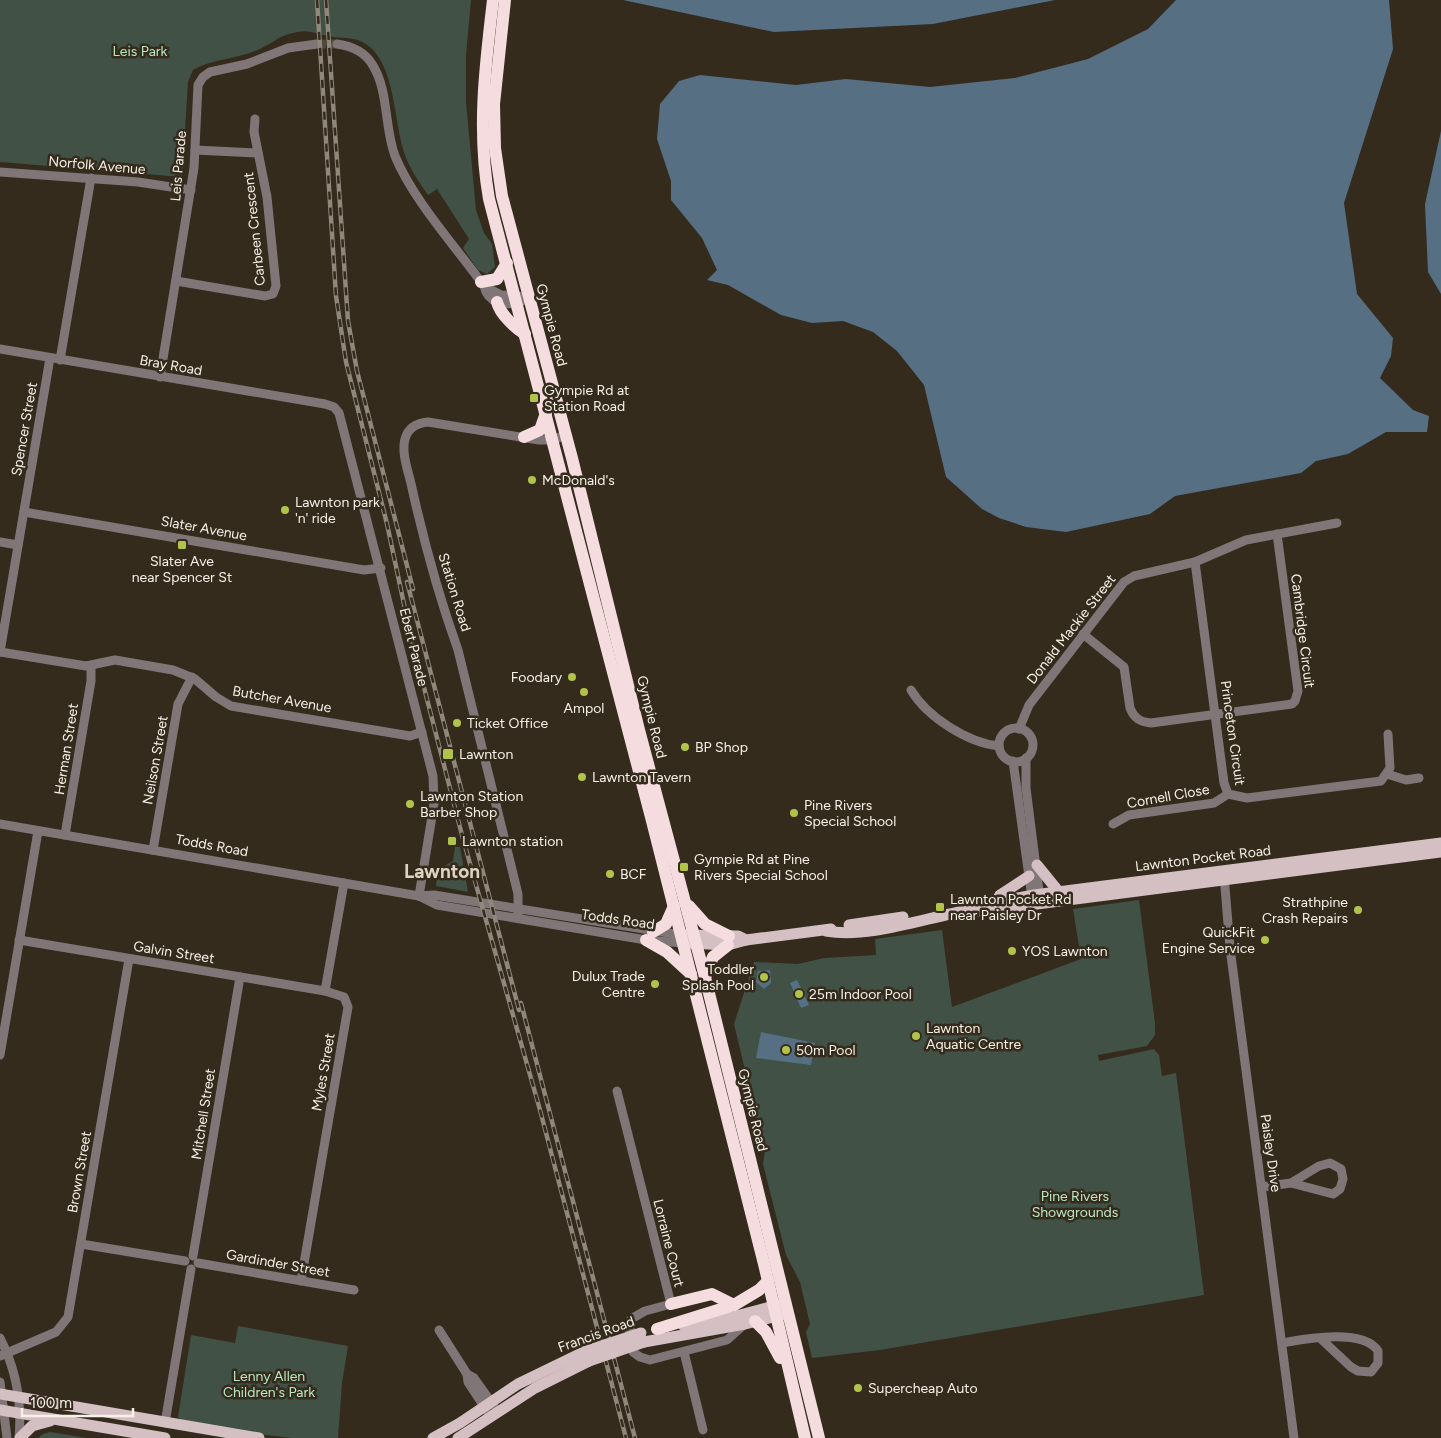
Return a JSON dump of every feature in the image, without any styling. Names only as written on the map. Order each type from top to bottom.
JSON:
[{"type":"highway","name":"Gympie Road","points":[[493,0],[483,85],[482,136],[487,187],[507,263],[522,298],[525,334],[546,412],[559,437]]},
{"type":"highway","name":"Gympie Road","points":[[505,0],[494,91],[495,148],[522,298],[679,904],[682,939],[768,1281],[781,1309],[790,1374],[805,1438]]},
{"type":"highway","points":[[482,284],[497,279],[507,263]]},
{"type":"highway","points":[[497,302],[498,307],[516,329],[525,334]]},
{"type":"highway","points":[[524,437],[540,430],[546,412]]},
{"type":"highway","name":"Gympie Road","points":[[679,904],[695,940],[705,977],[781,1309],[819,1438]]},
{"type":"highway","points":[[691,974],[650,936],[666,924],[679,904],[728,941],[713,957],[705,977]]},
{"type":"highway","points":[[657,1329],[734,1305],[759,1290],[768,1281]]},
{"type":"highway","points":[[671,1304],[712,1294],[734,1305]]},
{"type":"highway","points":[[750,1322],[772,1341],[778,1350],[783,1368],[790,1374]]},
{"type":"main road","name":"Lawnton Pocket Road","points":[[695,940],[746,940],[826,931],[837,933],[887,927],[970,910],[996,902],[1038,899],[1224,875],[1441,842]]},
{"type":"main road","name":"Lawnton Pocket Road","points":[[970,910],[982,911],[1038,899],[1059,892],[1441,852]]},
{"type":"main road","points":[[1037,865],[1059,892]]},
{"type":"main road","points":[[996,902],[1000,895],[1029,876]]},
{"type":"main road","name":"Todds Road","points":[[682,939],[695,940]]},
{"type":"main road","name":"Francis Road","points":[[642,1337],[750,1322],[781,1309]]},
{"type":"main road","name":"Francis Road","points":[[433,1438],[538,1373],[642,1337],[657,1329],[781,1309]]},
{"type":"main road","name":"Francis Road","points":[[458,1438],[588,1356]]},
{"type":"main road","points":[[1,1395],[260,1438]]},
{"type":"main road","points":[[2,1410],[165,1438]]},
{"type":"main road","points":[[20,1438],[32,1426],[57,1420]]},
{"type":"street","name":"Leis Parade","points":[[160,377],[191,190],[198,85],[203,77],[210,72],[238,66],[288,48],[317,44]]},
{"type":"street","points":[[337,44],[360,51],[373,65],[380,82],[390,140],[398,161],[414,190],[482,284],[485,292],[497,302],[522,298]]},
{"type":"street","name":"Carbeen Crescent","points":[[176,281],[265,296],[273,294],[276,286],[267,196],[254,132],[255,119]]},
{"type":"street","name":"Carbeen Crescent","points":[[195,150],[258,153]]},
{"type":"street","name":"Norfolk Avenue","points":[[0,172],[138,182],[191,190]]},
{"type":"street","points":[[60,360],[91,178]]},
{"type":"street","points":[[482,284],[501,295],[522,298]]},
{"type":"street","name":"Bray Road","points":[[0,350],[325,404],[336,409]]},
{"type":"street","name":"Spencer Street","points":[[0,652],[50,358]]},
{"type":"street","name":"Ebert Parade","points":[[336,409],[342,419],[433,776],[434,795],[419,896]]},
{"type":"street","name":"Station Road","points":[[518,914],[518,894],[458,650],[446,617],[423,532],[404,449],[405,437],[415,425],[428,422],[524,437],[559,437]]},
{"type":"street","name":"Slater Avenue","points":[[24,512],[364,570],[381,568]]},
{"type":"street","name":"Donald Mackie Street","points":[[1019,728],[1029,705],[1124,582],[1134,576],[1195,562],[1246,540],[1337,523]]},
{"type":"street","name":"Cambridge Circuit","points":[[1083,634],[1124,667],[1130,708],[1132,714],[1140,722],[1151,723],[1287,706],[1297,697],[1277,534]]},
{"type":"street","points":[[0,542],[18,545]]},
{"type":"street","name":"Princeton Circuit","points":[[1195,562],[1224,783],[1228,794],[1240,798],[1266,796],[1376,782],[1387,774]]},
{"type":"street","name":"Butcher Avenue","points":[[0,652],[91,666],[115,660],[172,670],[192,677],[204,685],[216,697],[231,706],[410,736],[422,732]]},
{"type":"street","name":"Herman Street","points":[[66,835],[91,681],[91,666]]},
{"type":"street","name":"Neilson Street","points":[[154,850],[178,704],[192,677]]},
{"type":"street","points":[[910,690],[924,708],[967,738],[980,743],[999,746]]},
{"type":"street","points":[[1012,761],[1026,758],[1030,754],[1033,744],[1029,734],[1019,728],[1011,729],[1004,734],[999,746],[1002,754],[1012,761],[1029,876],[1038,899]]},
{"type":"street","points":[[1388,734],[1391,763],[1387,774],[1406,780],[1419,778]]},
{"type":"street","points":[[1026,758],[1026,788],[1037,865],[1038,899]]},
{"type":"street","name":"Cornell Close","points":[[1113,824],[1128,815],[1214,803],[1228,794]]},
{"type":"street","name":"Todds Road","points":[[0,824],[419,896],[432,904],[518,914],[650,936],[682,939]]},
{"type":"street","points":[[0,1055],[38,831]]},
{"type":"street","name":"Paisley Drive","points":[[1224,875],[1230,948],[1294,1438]]},
{"type":"street","points":[[325,991],[344,883]]},
{"type":"street","name":"Galvin Street","points":[[19,940],[325,991]]},
{"type":"street","name":"Brown Street","points":[[4,1355],[50,1336],[65,1324],[70,1309],[129,958]]},
{"type":"street","name":"Mitchell Street","points":[[165,1423],[240,977]]},
{"type":"street","name":"Myles Street","points":[[301,1281],[348,1007],[344,997],[325,991]]},
{"type":"street","name":"Lorraine Court","points":[[617,1091],[671,1304],[645,1311],[631,1319],[629,1338],[633,1352],[640,1357],[650,1360],[684,1352],[727,1340],[750,1322]]},
{"type":"street","points":[[1262,1187],[1291,1183],[1333,1194],[1340,1189],[1343,1179],[1341,1169],[1330,1163],[1319,1166],[1291,1183]]},
{"type":"street","name":"Gardinder Street","points":[[81,1244],[354,1290]]},
{"type":"street","points":[[439,1330],[467,1374],[468,1382],[495,1415]]},
{"type":"street","points":[[0,1338],[18,1397],[20,1438]]},
{"type":"street","points":[[1282,1343],[1320,1338],[1353,1338],[1368,1341],[1378,1351],[1378,1363],[1371,1372],[1358,1371],[1320,1338]]},
{"type":"street","points":[[684,1352],[703,1430]]},
{"type":"street","points":[[0,1382],[6,1438]]},
{"type":"green space","name":"Leis Park","points":[[0,0],[471,0],[466,55],[466,102],[476,210],[484,233],[492,244],[495,267],[487,274],[478,270],[463,248],[469,239],[437,189],[428,195],[418,180],[404,152],[392,94],[383,65],[376,53],[366,44],[352,39],[310,32],[295,32],[280,37],[255,51],[200,66],[193,70],[188,82],[182,177],[0,162]]},
{"type":"green space","points":[[455,847],[460,847],[468,892],[436,886],[437,870],[453,861]]},
{"type":"green space","name":"Pine Rivers Showgrounds","points":[[1139,900],[1155,1035],[1147,1046],[1098,1055],[1099,1061],[1154,1049],[1159,1055],[1162,1076],[1176,1073],[1204,1295],[880,1350],[812,1358],[806,1332],[810,1324],[800,1282],[786,1255],[763,1164],[766,1143],[761,1137],[734,1024],[754,962],[798,964],[824,958],[876,955],[875,939],[942,930],[952,1007],[1081,959],[1073,909]]},
{"type":"green space","name":"Lenny Allen Children's Park","points":[[238,1326],[348,1346],[342,1383],[338,1438],[292,1438],[185,1425],[178,1417],[191,1335],[235,1343]]},
{"type":"green space","points":[[50,1432],[87,1438],[38,1438]]},
{"type":"water","points":[[623,0],[1055,0],[933,24],[774,32]]},
{"type":"water","points":[[1176,0],[1389,0],[1393,49],[1344,203],[1357,294],[1393,338],[1391,356],[1380,378],[1413,410],[1429,416],[1427,432],[1386,432],[1348,454],[1316,461],[1301,473],[1175,496],[1150,514],[1066,532],[1026,527],[999,518],[982,509],[946,477],[924,385],[897,351],[873,332],[843,321],[812,323],[781,315],[728,285],[707,280],[717,270],[702,238],[671,200],[671,181],[657,139],[660,104],[679,81],[700,75],[796,85],[846,79],[930,87],[1015,78],[1088,59],[1148,29]]},
{"type":"water","points":[[1441,131],[1441,294],[1428,272],[1425,204]]},
{"type":"water","name":"Toddler Splash Pool","points":[[770,970],[771,983],[764,989],[756,982],[758,971]]},
{"type":"water","name":"25m Indoor Pool","points":[[797,980],[809,1005],[801,1008],[790,983]]},
{"type":"water","name":"50m Pool","points":[[761,1032],[815,1043],[811,1065],[756,1058]]},
{"type":"tunnel","points":[[317,44],[337,44]]},
{"type":"railway","points":[[317,0],[336,296],[346,362],[387,524],[411,637],[463,839],[540,1110],[626,1438]]},
{"type":"railway","points":[[326,0],[348,321],[357,371],[413,589]]},
{"type":"railway","points":[[407,582],[519,1010]]},
{"type":"railway","points":[[521,1003],[635,1438]]},
{"type":"place","name":"Gympie Rd at Station Road","points":[[534,398]]},
{"type":"place","name":"McDonald's","points":[[532,480]]},
{"type":"place","name":"Lawnton park 'n' ride","points":[[285,510]]},
{"type":"place","name":"Slater Ave near Spencer St","points":[[182,545]]},
{"type":"place","name":"Foodary","points":[[572,677]]},
{"type":"place","name":"Ampol","points":[[584,692]]},
{"type":"place","name":"Ticket Office","points":[[457,723]]},
{"type":"place","name":"BP Shop","points":[[685,747]]},
{"type":"place","name":"Lawnton","points":[[448,754]]},
{"type":"place","name":"Lawnton Tavern","points":[[582,777]]},
{"type":"place","name":"Lawnton Station Barber Shop","points":[[410,804]]},
{"type":"place","name":"Pine Rivers Special School","points":[[794,813]]},
{"type":"place","name":"Lawnton station","points":[[452,841]]},
{"type":"place","name":"Gympie Rd at Pine Rivers Special School","points":[[684,867]]},
{"type":"place","name":"BCF","points":[[610,874]]},
{"type":"place","name":"Lawnton Pocket Rd near Paisley Dr","points":[[940,907]]},
{"type":"place","name":"Strathpine Crash Repairs","points":[[1358,910]]},
{"type":"place","name":"QuickFit Engine Service","points":[[1265,940]]},
{"type":"place","name":"YOS Lawnton","points":[[1012,951]]},
{"type":"place","name":"Toddler Splash Pool","points":[[764,977]]},
{"type":"place","name":"Dulux Trade Centre","points":[[655,984]]},
{"type":"place","name":"25m Indoor Pool","points":[[799,994]]},
{"type":"place","name":"Lawnton Aquatic Centre","points":[[916,1036]]},
{"type":"place","name":"50m Pool","points":[[786,1050]]},
{"type":"place","name":"Supercheap Auto","points":[[858,1388]]},
{"type":"district","name":"Lawnton","points":[[442,871]]}]
